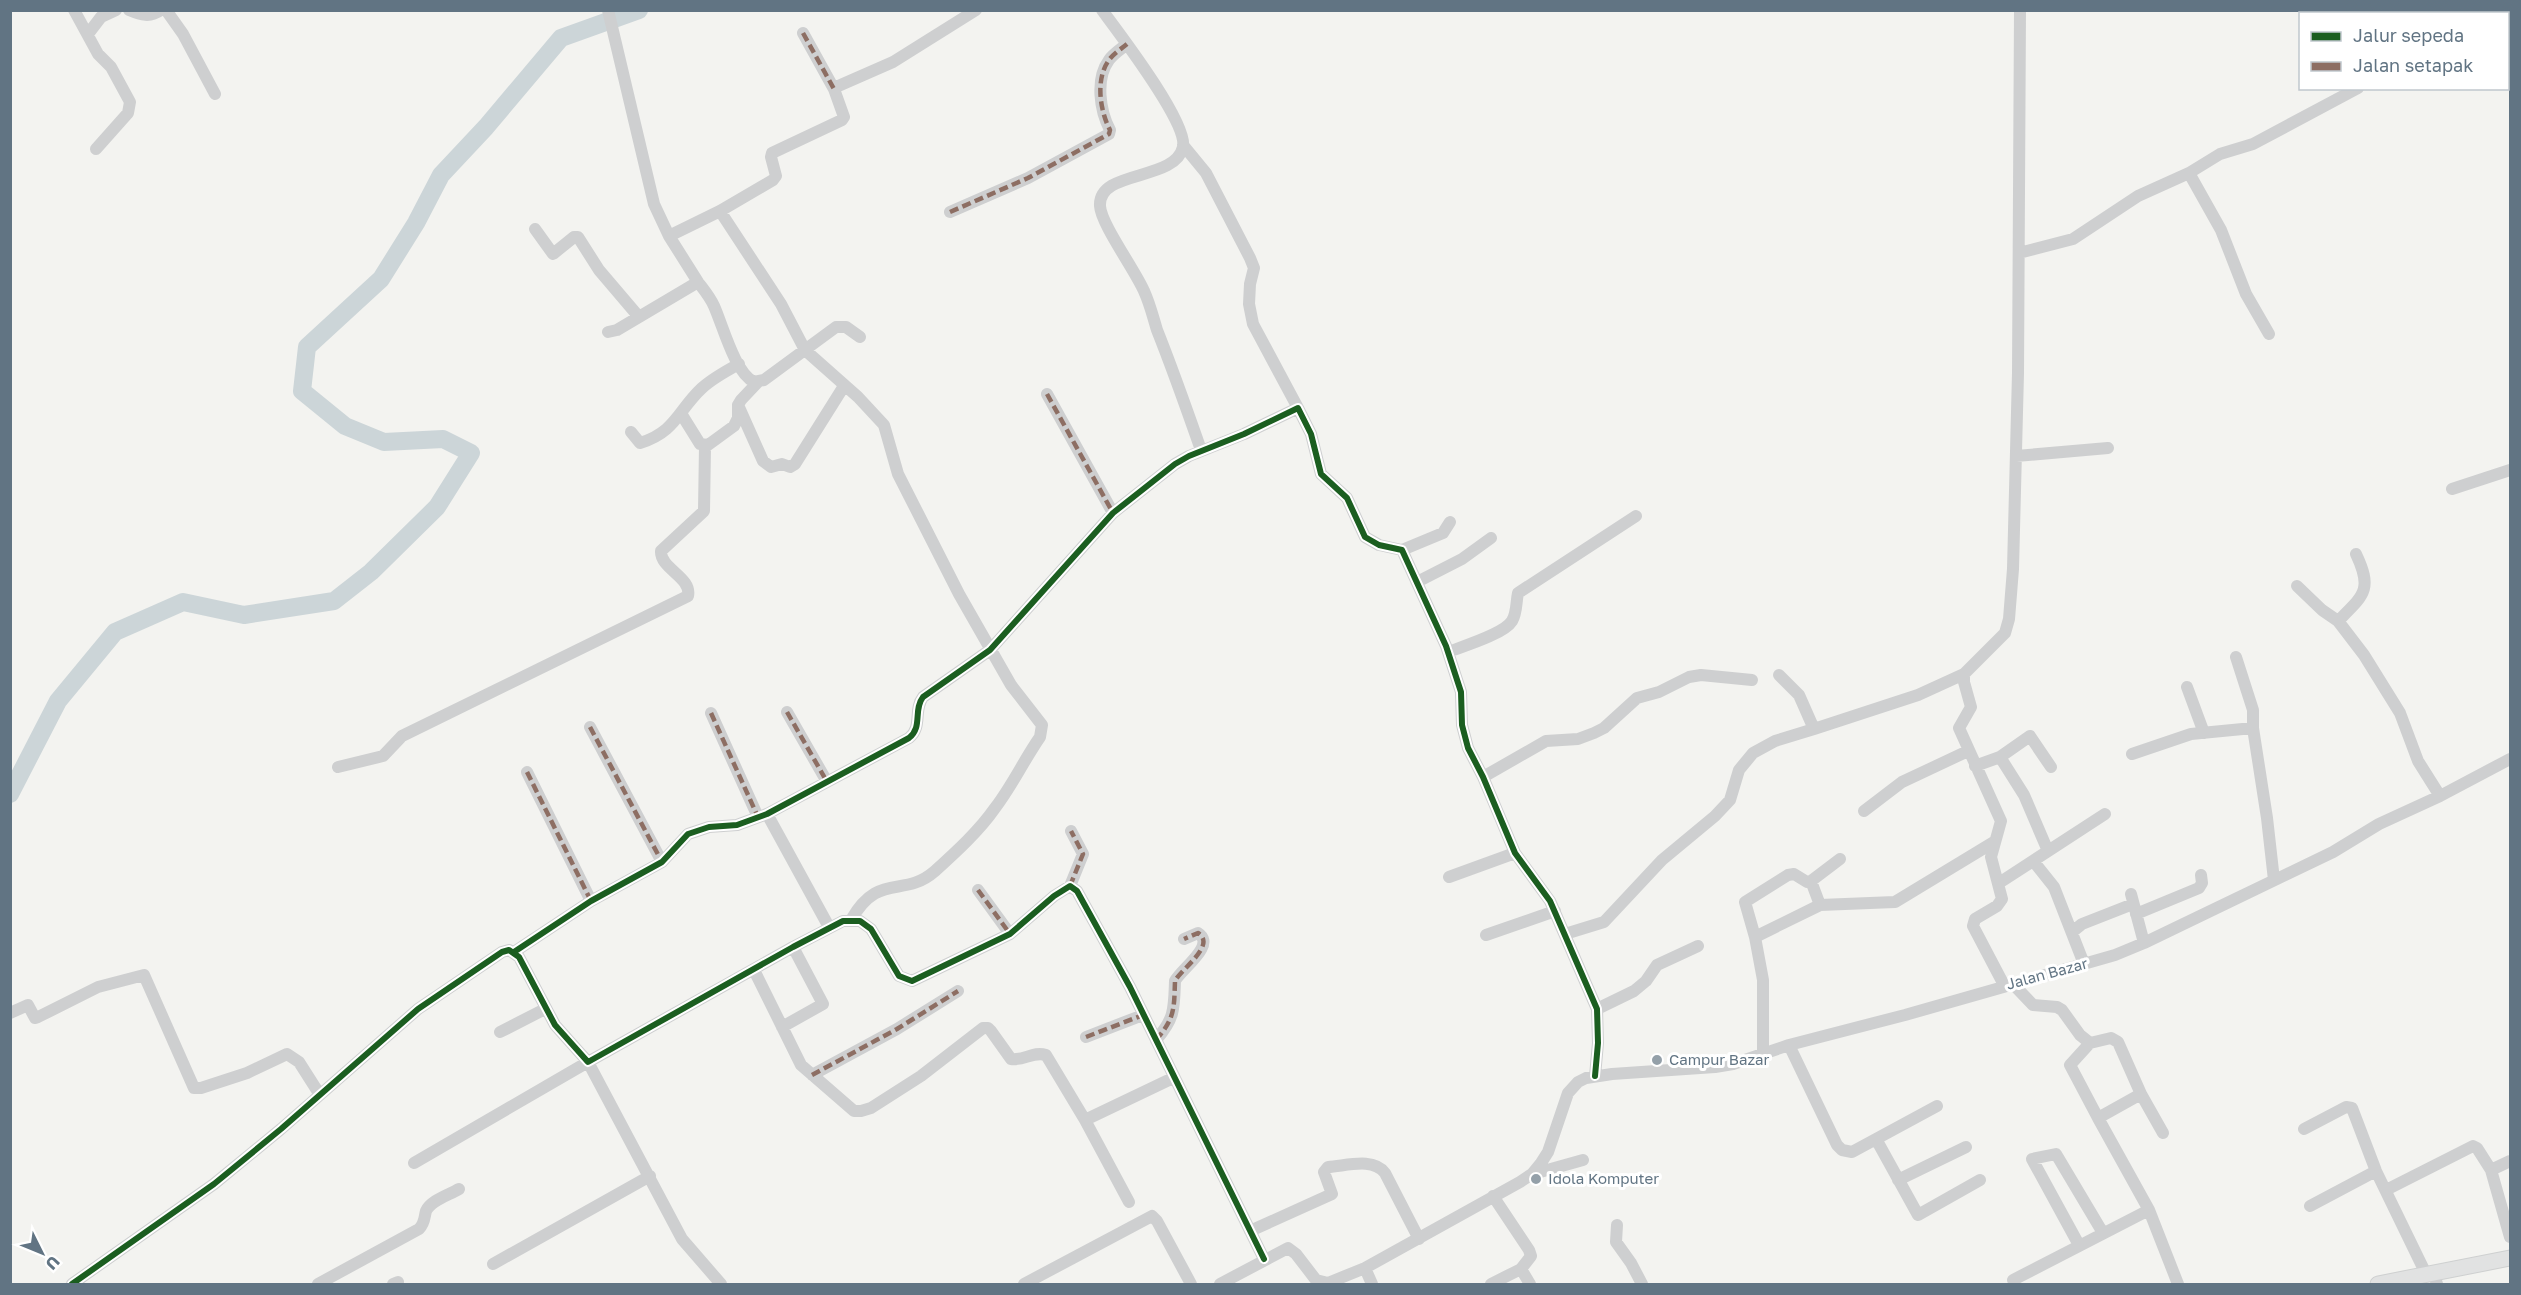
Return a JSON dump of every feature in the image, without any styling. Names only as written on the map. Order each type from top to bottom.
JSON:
[{"type":"main road","points":[[2378,1284],[2433,1278],[2511,1258]]},
{"type":"street","points":[[74,10],[98,54],[111,67],[130,102],[128,113],[96,148]]},
{"type":"street","points":[[88,34],[101,17],[116,10]]},
{"type":"street","points":[[129,10],[152,15],[161,10]]},
{"type":"street","points":[[166,10],[183,34],[215,94]]},
{"type":"street","points":[[608,10],[651,193],[669,236],[714,306],[745,376],[758,382]]},
{"type":"street","points":[[834,89],[893,62],[976,10]]},
{"type":"street","points":[[1102,10],[1127,44],[1175,119],[1181,131],[1183,145],[1206,173],[1250,258],[1254,268],[1250,294],[1253,324],[1311,434],[1321,474],[1347,498],[1365,537],[1379,545],[1402,550],[1443,533],[1450,522]]},
{"type":"street","points":[[1565,934],[1604,922],[1662,860],[1715,816],[1730,800],[1739,770],[1753,753],[1776,741],[1918,695],[1964,674],[1970,665],[2001,639],[2007,627],[2013,569],[2016,456],[2020,10]]},
{"type":"street","points":[[669,236],[720,211],[775,178],[772,153],[844,117],[834,89],[803,33]]},
{"type":"street","points":[[950,212],[1028,178],[1109,134],[1100,90],[1103,72],[1111,57],[1127,44]]},
{"type":"street","points":[[2019,253],[2073,239],[2138,196],[2189,173],[2220,154],[2253,144],[2354,90]]},
{"type":"street","points":[[1183,145],[1176,160],[1112,185],[1105,190],[1100,205],[1106,223],[1145,294],[1201,450]]},
{"type":"street","points":[[2189,173],[2221,230],[2246,294],[2270,334]]},
{"type":"street","points":[[720,211],[781,304],[805,350],[884,424],[898,474],[990,650],[1011,685],[1041,722],[1040,737],[995,808],[926,878],[884,888],[874,893],[861,902],[851,920]]},
{"type":"street","points":[[535,229],[554,254],[574,237],[578,237],[599,270],[639,317]]},
{"type":"street","points":[[608,332],[617,330],[698,282]]},
{"type":"street","points":[[705,446],[734,426],[738,418],[738,405],[758,382],[841,325],[860,337]]},
{"type":"street","points":[[631,432],[637,442],[642,443],[663,433],[682,415],[702,388],[739,364]]},
{"type":"street","points":[[738,405],[763,461],[771,466],[782,464],[790,467],[795,464],[844,386]]},
{"type":"street","points":[[1047,394],[1113,513]]},
{"type":"street","points":[[72,1284],[221,1178],[418,1009],[502,952],[514,952],[591,901],[662,862],[688,834],[697,829],[737,825],[762,815],[913,734],[919,723],[919,703],[923,697],[990,650],[1113,513],[1175,464],[1201,450],[1245,434],[1298,408]]},
{"type":"street","points":[[682,415],[698,441],[705,446]]},
{"type":"street","points":[[338,767],[383,756],[402,736],[688,596],[687,586],[663,560],[661,551],[704,511],[705,446]]},
{"type":"street","points":[[2016,456],[2108,448]]},
{"type":"street","points":[[2451,489],[2511,470]]},
{"type":"street","points":[[1448,652],[1500,631],[1511,623],[1515,615],[1518,593],[1636,516]]},
{"type":"street","points":[[1417,582],[1462,559],[1491,538]]},
{"type":"street","points":[[1402,550],[1436,620],[1448,652],[1461,692],[1463,737],[1483,777],[1515,853],[1528,873],[1541,887],[1555,911],[1597,1009],[1599,1024],[1595,1076]]},
{"type":"street","points":[[2338,621],[2366,591],[2363,570],[2356,554]]},
{"type":"street","points":[[2297,586],[2322,610],[2338,621],[2364,655],[2400,713],[2418,761],[2440,796]]},
{"type":"street","points":[[2236,657],[2253,710],[2253,728],[2274,880]]},
{"type":"street","points":[[1964,674],[1971,707],[1959,728],[2001,821],[1991,857],[2002,892],[2000,903],[1975,919],[1973,926],[2008,984],[2033,1005],[2057,1007],[2062,1010],[2080,1035],[2090,1043]]},
{"type":"street","points":[[1483,777],[1546,741],[1578,739],[1594,733],[1604,728],[1637,698],[1659,692],[1689,678],[1701,675],[1752,680]]},
{"type":"street","points":[[1779,675],[1799,695],[1814,729]]},
{"type":"street","points":[[2187,687],[2204,733]]},
{"type":"street","points":[[787,712],[826,780]]},
{"type":"street","points":[[711,713],[762,815],[829,927]]},
{"type":"street","points":[[590,727],[662,862]]},
{"type":"street","points":[[2132,754],[2191,734],[2253,728]]},
{"type":"street","points":[[1975,766],[2000,757],[2030,736],[2051,767]]},
{"type":"street","points":[[1864,811],[1902,783],[1968,751]]},
{"type":"street","points":[[2000,757],[2024,795],[2048,851]]},
{"type":"street","name":"Jalan Bazar","points":[[1532,1174],[1548,1152],[1563,1106],[1573,1087],[1586,1078],[1715,1067],[1763,1054],[1794,1057],[1905,1015],[2084,964],[2144,943],[2333,852],[2379,824],[2440,796],[2511,759]]},
{"type":"street","points":[[527,772],[591,901]]},
{"type":"street","points":[[1999,883],[2105,814]]},
{"type":"street","points":[[414,1163],[829,927],[851,920],[860,921],[871,929],[899,976],[906,981],[916,979],[1010,934],[1054,896],[1070,886],[1083,854],[1071,831]]},
{"type":"street","points":[[1755,937],[1820,905],[1889,904],[1994,842]]},
{"type":"street","points":[[1449,877],[1515,853]]},
{"type":"street","points":[[1763,1054],[1762,980],[1755,937],[1745,904],[1747,899],[1788,875],[1794,874],[1807,882],[1811,881],[1840,859]]},
{"type":"street","points":[[2034,862],[2054,887],[2084,964]]},
{"type":"street","points":[[2072,932],[2082,924],[2133,904],[2199,888],[2202,883],[2201,875]]},
{"type":"street","points":[[1811,881],[1820,905]]},
{"type":"street","points":[[1070,886],[1077,891],[1143,1015],[1264,1259]]},
{"type":"street","points":[[978,890],[1010,934]]},
{"type":"street","points":[[2133,904],[2144,943]]},
{"type":"street","points":[[1486,936],[1555,911]]},
{"type":"street","points":[[1156,1040],[1172,1019],[1175,981],[1202,950],[1204,938],[1202,934],[1198,933],[1184,939]]},
{"type":"street","points":[[1597,1009],[1634,991],[1646,981],[1657,965],[1698,946]]},
{"type":"street","points":[[782,1027],[823,1005],[794,947]]},
{"type":"street","points":[[514,952],[525,966],[545,1009],[566,1040],[588,1062],[682,1239],[722,1284]]},
{"type":"street","points":[[754,970],[795,1055],[812,1075],[850,1109],[861,1112],[921,1076],[986,1027],[1011,1059],[1017,1060],[1036,1053],[1046,1054],[1129,1202]]},
{"type":"street","points":[[10,1013],[28,1005],[35,1018],[98,987],[144,975],[194,1088],[201,1088],[246,1073],[287,1053],[299,1062],[320,1095]]},
{"type":"street","points":[[812,1075],[897,1029],[958,991]]},
{"type":"street","points":[[500,1032],[545,1009]]},
{"type":"street","points":[[1086,1037],[1143,1015]]},
{"type":"street","points":[[2163,1133],[2141,1094],[2118,1042],[2111,1038],[2090,1043],[2075,1058],[2070,1067],[2149,1210],[2178,1284]]},
{"type":"street","points":[[1794,1057],[1837,1145],[1842,1150],[1852,1152],[1936,1106]]},
{"type":"street","points":[[1085,1120],[1173,1078]]},
{"type":"street","points":[[2098,1118],[2141,1094]]},
{"type":"street","points":[[2304,1129],[2349,1107],[2354,1112],[2376,1172],[2433,1278]]},
{"type":"street","points":[[1876,1139],[1918,1215],[1980,1180]]},
{"type":"street","points":[[2386,1190],[2473,1146],[2477,1148],[2491,1170],[2511,1237]]},
{"type":"street","points":[[1898,1180],[1966,1147]]},
{"type":"street","points":[[2079,1245],[2032,1159],[2056,1154],[2103,1233]]},
{"type":"street","points":[[1220,1284],[1264,1259],[1291,1248],[1316,1280],[1322,1283],[1337,1281],[1419,1239],[1532,1174],[1583,1160]]},
{"type":"street","points":[[2491,1170],[2511,1161]]},
{"type":"street","points":[[1250,1231],[1332,1194],[1324,1172],[1328,1167],[1372,1164],[1380,1167],[1385,1173],[1419,1239]]},
{"type":"street","points":[[2310,1206],[2376,1172]]},
{"type":"street","points":[[493,1264],[650,1176]]},
{"type":"street","points":[[318,1284],[419,1229],[424,1224],[426,1212],[432,1204],[459,1189]]},
{"type":"street","points":[[1491,1284],[1521,1269],[1531,1256],[1493,1196]]},
{"type":"street","points":[[2013,1281],[2149,1210]]},
{"type":"street","points":[[1023,1284],[1152,1216],[1158,1221],[1191,1284]]},
{"type":"street","points":[[1617,1225],[1616,1242],[1642,1284]]},
{"type":"street","points":[[1365,1268],[1372,1284]]},
{"type":"street","points":[[1521,1269],[1530,1284]]},
{"type":"waterway","points":[[10,794],[58,701],[115,632],[183,602],[244,615],[334,601],[371,572],[437,507],[471,453],[443,439],[384,442],[345,426],[302,391],[307,347],[381,279],[416,223],[441,175],[486,127],[561,38],[639,10]]},
{"type":"marked path","points":[[803,33],[834,89]]},
{"type":"marked path","points":[[950,212],[1028,178],[1109,134],[1110,130],[1100,95],[1102,76],[1111,58],[1127,44]]},
{"type":"marked path","points":[[1047,394],[1113,513]]},
{"type":"marked path","points":[[787,712],[826,780]]},
{"type":"marked path","points":[[711,713],[758,817]]},
{"type":"marked path","points":[[590,727],[662,862]]},
{"type":"marked path","points":[[527,772],[591,901]]},
{"type":"marked path","points":[[1070,886],[1083,854],[1071,831]]},
{"type":"marked path","points":[[978,890],[1010,934]]},
{"type":"marked path","points":[[1156,1040],[1167,1025],[1172,1013],[1175,981],[1196,957],[1203,944],[1203,938],[1198,933],[1184,939]]},
{"type":"marked path","points":[[812,1075],[897,1029],[958,991]]},
{"type":"marked path","points":[[1086,1037],[1143,1015]]},
{"type":"cycle path","points":[[514,952],[591,901],[662,862],[688,834],[709,827],[737,825],[767,814],[909,738],[916,729],[920,702],[923,697],[990,650],[1113,513],[1175,464],[1189,456],[1244,434],[1298,408],[1311,434],[1321,474],[1347,498],[1365,537],[1379,545],[1402,550],[1446,646],[1461,692],[1462,725],[1468,748],[1483,777],[1515,853],[1550,901],[1597,1009],[1598,1043],[1595,1076]]},
{"type":"cycle path","points":[[72,1284],[214,1184],[281,1129],[418,1009],[502,952],[509,950],[519,957],[555,1025],[588,1062],[843,921],[860,921],[871,929],[899,976],[912,981],[1010,934],[1054,896],[1070,886],[1077,891],[1130,987],[1264,1259]]},
{"type":"place","name":"Campur Bazar","points":[[1657,1060]]},
{"type":"place","name":"Idola Komputer","points":[[1536,1179]]}]
